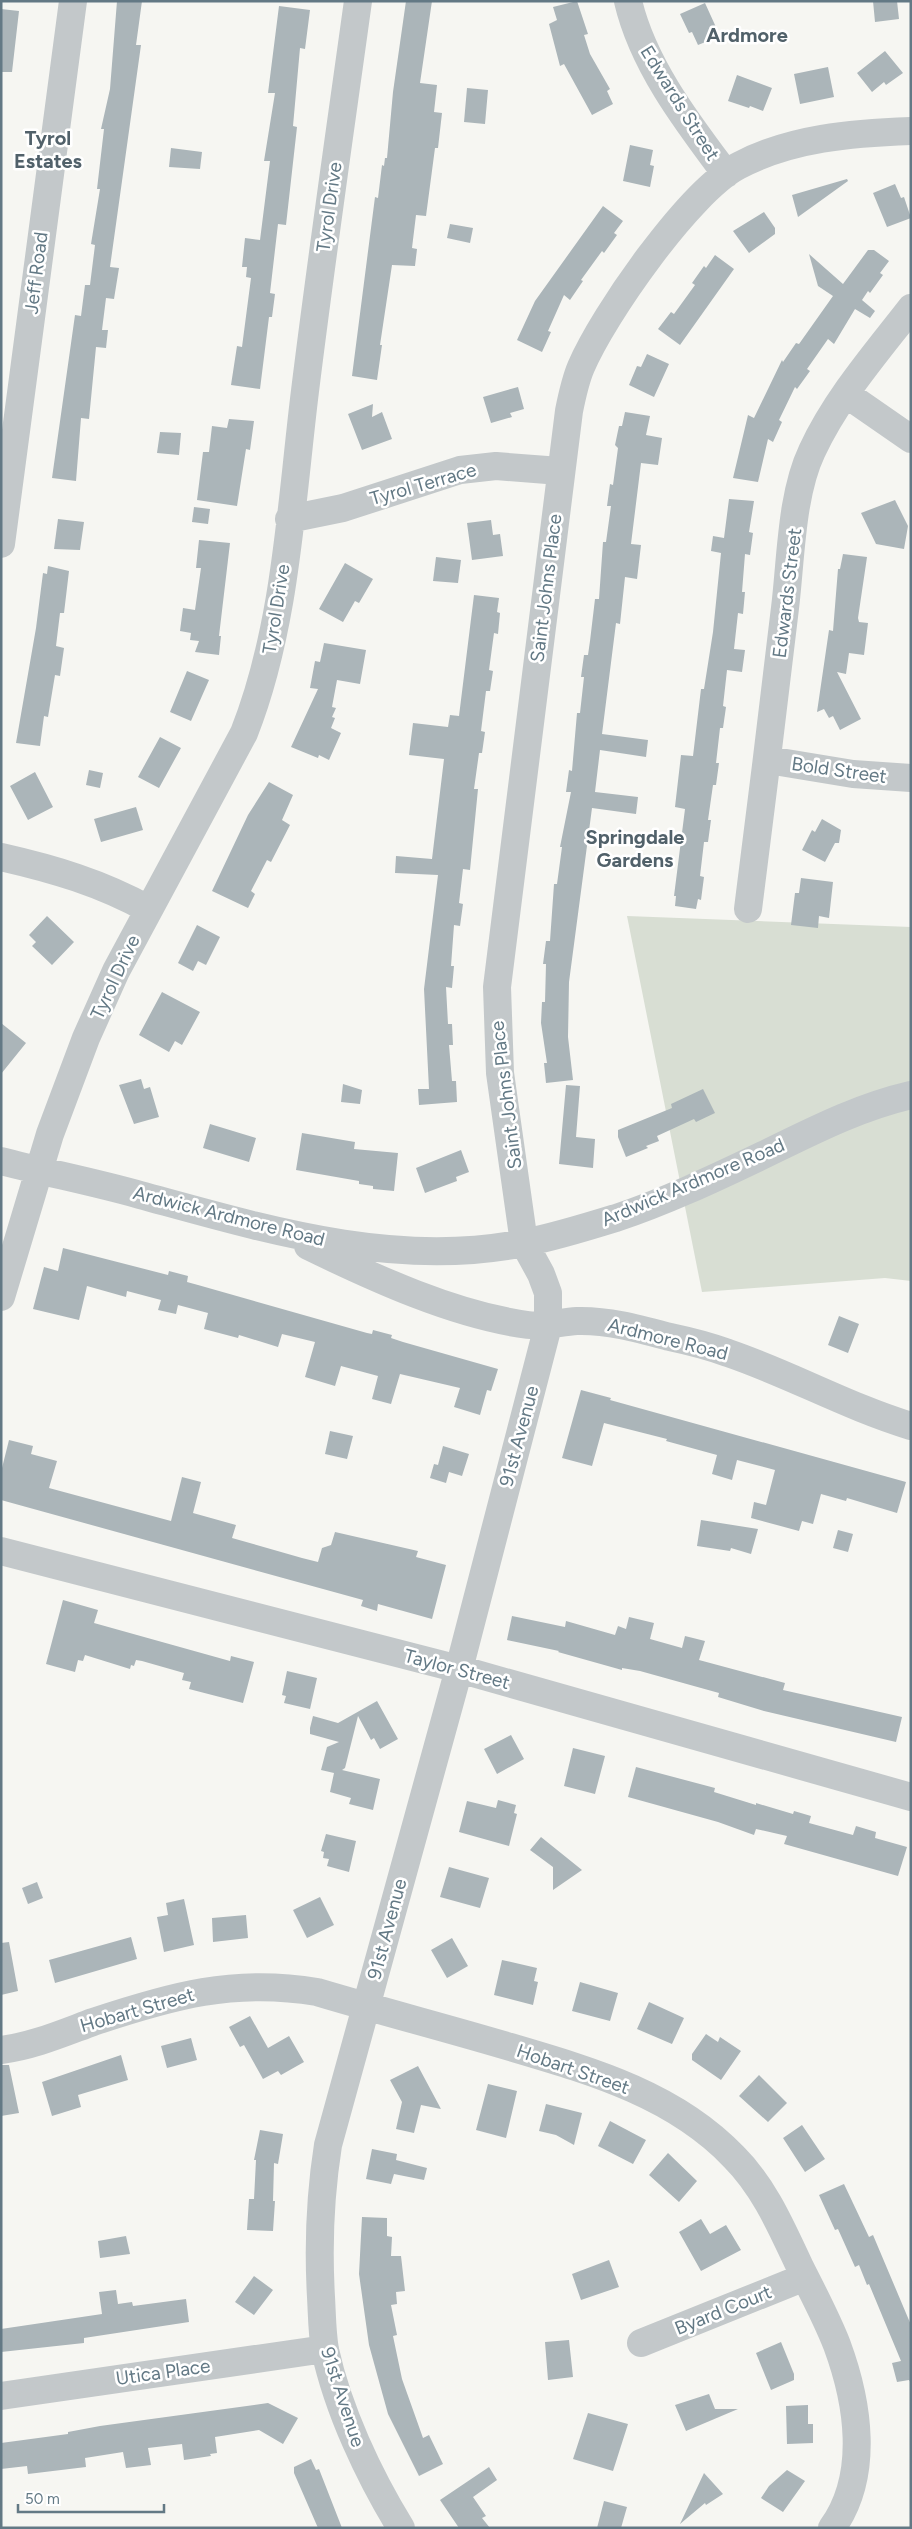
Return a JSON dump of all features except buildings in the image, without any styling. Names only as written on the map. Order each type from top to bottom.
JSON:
[{"type":"street","name":"Jeff Road","points":[[1,544],[73,1]]},
{"type":"street","name":"Tyrol Drive","points":[[1,1297],[38,1170],[64,1093],[86,1038],[116,971],[148,909],[244,733],[257,699],[266,666],[289,519],[320,271],[358,1]]},
{"type":"street","name":"Edwards Street","points":[[628,1],[637,33],[647,54],[694,132],[726,174]]},
{"type":"street","name":"Saint Johns Place","points":[[524,1243],[500,1073],[496,987],[560,471],[574,388],[592,345],[610,313],[671,228],[726,174],[753,158],[818,139],[911,130]]},
{"type":"street","name":"Edwards Street","points":[[748,909],[768,760],[798,499],[811,452],[846,394],[911,308]]},
{"type":"street","points":[[846,394],[911,439]]},
{"type":"street","name":"Tyrol Terrace","points":[[289,519],[336,510],[460,470],[496,466],[560,471]]},
{"type":"street","name":"Bold Street","points":[[768,760],[853,774],[911,778]]},
{"type":"street","points":[[1,858],[59,870],[114,891],[148,909]]},
{"type":"street","name":"Ardwick Ardmore Road","points":[[1,1161],[119,1189],[280,1233],[406,1251],[487,1248],[524,1243],[608,1220],[647,1206],[755,1159],[835,1119],[911,1095]]},
{"type":"street","name":"Ardmore Road","points":[[280,1233],[369,1276],[463,1310],[515,1323],[548,1326],[577,1321],[600,1322],[671,1337],[728,1353],[882,1417],[911,1426]]},
{"type":"street","name":"91st Avenue","points":[[401,2528],[386,2504],[354,2436],[325,2349],[319,2256],[321,2188],[328,2145],[459,1669],[548,1326],[548,1293],[542,1274],[524,1243]]},
{"type":"street","name":"Taylor Street","points":[[1,1551],[459,1669],[911,1797]]},
{"type":"street","name":"Hobart Street","points":[[1,2050],[30,2044],[157,2000],[202,1991],[266,1987],[295,1989],[317,1992],[502,2044],[617,2081],[682,2115],[717,2140],[754,2181],[772,2209],[832,2332],[846,2370],[856,2422],[852,2483],[848,2499],[832,2528]]},
{"type":"street","name":"Byard Court","points":[[641,2343],[805,2277]]},
{"type":"street","name":"Utica Place","points":[[1,2396],[325,2349]]},
{"type":"shaded area","points":[[627,916],[911,927],[911,1281],[885,1278],[702,1292]]},
{"type":"district","name":"Ardmore","points":[[747,35]]},
{"type":"district","name":"Tyrol Estates","points":[[48,150]]},
{"type":"district","name":"Springdale Gardens","points":[[635,848]]}]
